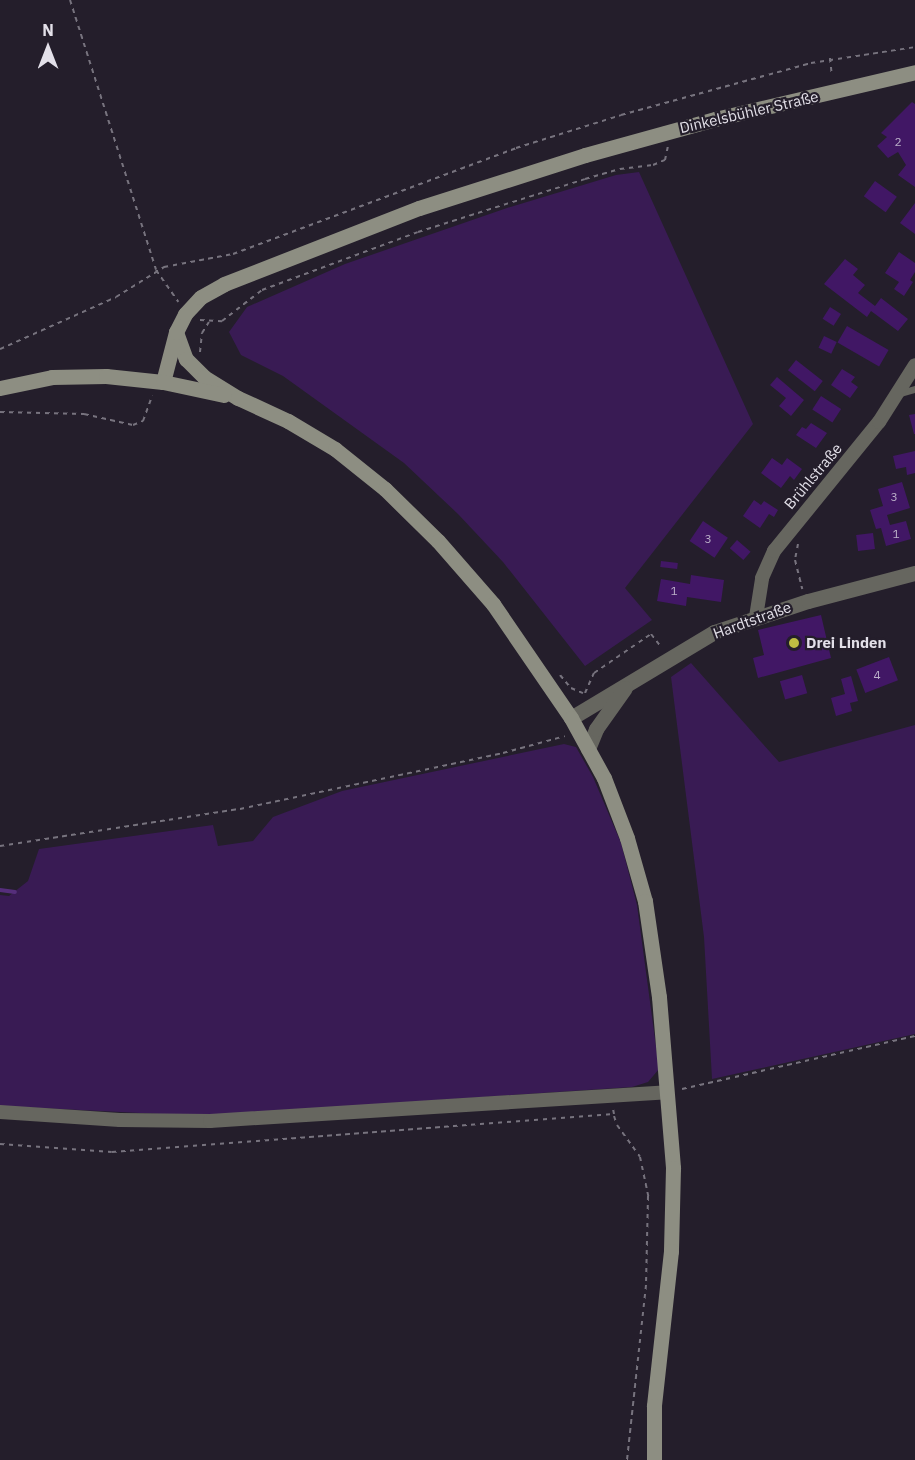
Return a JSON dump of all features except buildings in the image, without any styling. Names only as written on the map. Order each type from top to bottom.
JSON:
[{"type":"main road","name":"Dinkelsbühler Straße","points":[[185,314],[201,297],[224,284],[419,208],[585,155],[668,132],[915,72]]},
{"type":"main road","points":[[159,381],[176,332],[185,314]]},
{"type":"main road","points":[[176,332],[186,359],[204,377],[238,399],[288,421],[335,449],[385,489],[438,541],[493,604],[574,723],[604,778],[627,838],[645,901],[659,997],[673,1168],[672,1251],[654,1406],[654,1460]]},
{"type":"main road","points":[[0,388],[63,377],[106,376],[159,381],[238,399]]},
{"type":"street","name":"Brühlstraße","points":[[756,617],[762,578],[774,551],[833,481],[897,395],[915,365]]},
{"type":"street","name":"Hardtstraße","points":[[574,723],[628,684],[714,632],[808,601],[915,573]]},
{"type":"street","points":[[588,749],[596,729],[628,684]]},
{"type":"street","points":[[0,1112],[120,1120],[210,1121],[667,1092]]},
{"type":"lane","points":[[897,395],[915,389]]},
{"type":"path","points":[[70,0],[156,270],[185,314]]},
{"type":"path","points":[[0,349],[116,297],[156,270],[233,254],[516,148],[621,115],[830,58],[887,53],[915,46]]},
{"type":"path","points":[[830,58],[833,92]]},
{"type":"path","points":[[209,322],[222,321],[262,290],[418,232],[620,169],[653,165],[665,160],[668,132]]},
{"type":"path","points":[[0,412],[84,414],[133,425],[143,421],[159,381]]},
{"type":"path","points":[[799,541],[795,560],[800,584],[808,601]]},
{"type":"path","points":[[584,694],[594,673],[651,634],[670,659]]},
{"type":"path","points":[[0,846],[240,809],[503,753],[563,736],[574,723]]},
{"type":"path","points":[[667,1092],[915,1036]]},
{"type":"path","points":[[613,1097],[617,1125],[640,1157],[648,1196],[646,1285],[627,1460]]},
{"type":"path","points":[[0,1144],[112,1152],[614,1114]]},
{"type":"shaded area","points":[[639,172],[753,424],[625,588],[652,620],[585,666],[503,562],[458,514],[404,463],[283,376],[241,355],[229,332],[247,307],[345,264],[507,208],[616,175]]},
{"type":"shaded area","points":[[691,663],[779,762],[915,725],[915,1034],[712,1079],[704,937],[671,677]]},
{"type":"shaded area","points":[[564,744],[576,747],[593,777],[621,843],[637,905],[659,1069],[648,1082],[632,1087],[201,1116],[0,1106],[0,895],[9,896],[28,881],[39,849],[213,825],[218,846],[253,841],[273,817],[342,791]]},
{"type":"waterway","points":[[0,890],[15,892]]},
{"type":"place","name":"Drei Linden","points":[[794,643]]}]
